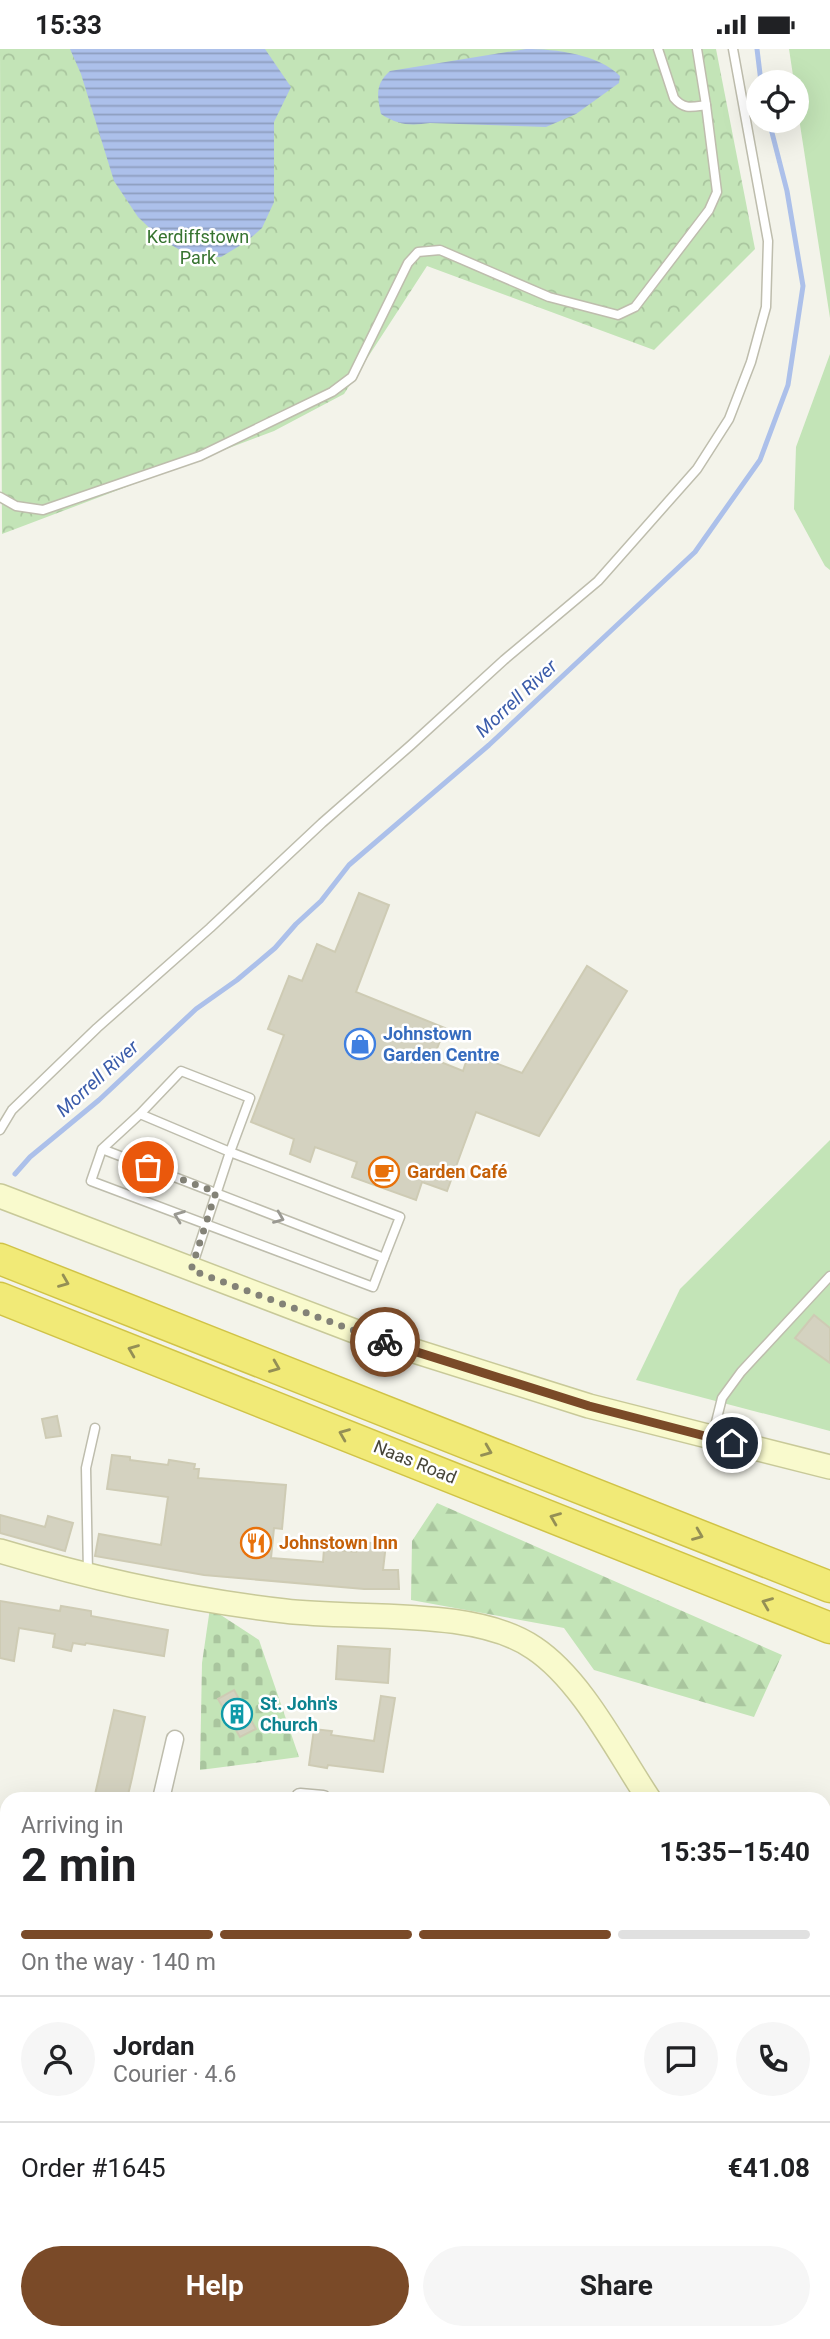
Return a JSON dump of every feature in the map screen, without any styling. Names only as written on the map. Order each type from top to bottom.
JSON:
[{"type":"highway","name":"Naas Road","points":[[0,1259],[830,1587]]},
{"type":"highway","name":"Naas Road","points":[[0,1298],[830,1628]]},
{"type":"street","points":[[0,1196],[370,1338],[589,1406],[830,1467]]},
{"type":"street","points":[[0,1551],[88,1576],[286,1611],[416,1619],[505,1632],[534,1647],[570,1680],[644,1792]]},
{"type":"street","points":[[162,1792],[175,1739]]},
{"type":"lane","points":[[659,49],[674,98],[679,104],[687,108],[706,105]]},
{"type":"lane","points":[[0,497],[16,506],[43,510],[200,456],[332,392],[352,377],[408,263],[418,252],[440,250],[549,296],[618,315],[635,307],[709,210],[717,192],[696,49]]},
{"type":"lane","points":[[0,1130],[12,1110],[97,1028],[504,660],[598,581],[697,469],[729,419],[751,362],[766,307],[768,241],[733,49]]},
{"type":"lane","points":[[140,1114],[230,1152],[400,1217],[373,1287],[206,1226],[91,1181],[102,1149],[181,1071],[250,1098],[230,1152],[216,1192],[206,1226],[191,1270]]},
{"type":"lane","points":[[102,1149],[384,1258]]},
{"type":"lane","points":[[712,1437],[722,1398],[741,1372],[830,1276]]},
{"type":"lane","points":[[88,1576],[86,1468],[95,1428]]},
{"type":"green space","name":"Kerdiffstown Park","points":[[0,49],[716,49],[755,249],[654,350],[427,266],[344,394],[274,431],[2,534]]},
{"type":"green space","points":[[789,49],[830,49],[830,318],[801,133],[809,133],[809,70],[792,70]]},
{"type":"green space","points":[[830,354],[830,570],[825,566],[794,509],[796,447]]},
{"type":"green space","points":[[830,1140],[830,1431],[636,1380],[680,1289]]},
{"type":"green space","points":[[437,1503],[782,1655],[754,1717],[594,1670],[564,1628],[411,1600],[412,1541]]},
{"type":"green space","points":[[210,1608],[259,1640],[299,1757],[200,1770],[202,1663]]},
{"type":"water","points":[[70,49],[265,49],[291,87],[274,122],[274,202],[262,228],[246,242],[221,257],[200,257],[161,239],[138,217],[114,181],[81,74]]},
{"type":"water","points":[[526,49],[576,54],[600,62],[620,76],[619,83],[576,114],[546,127],[410,124],[381,114],[378,91],[390,71]]},
{"type":"building","name":"Johnstown Garden Centre","points":[[359,893],[389,905],[356,992],[445,1028],[433,1059],[463,1071],[469,1053],[522,1073],[587,966],[627,991],[539,1136],[476,1112],[447,1191],[422,1182],[416,1200],[352,1177],[357,1162],[315,1147],[310,1162],[290,1154],[294,1139],[251,1122],[284,1035],[268,1029],[289,976],[302,981],[317,944],[335,952]]},
{"type":"building","points":[[814,1315],[830,1328],[830,1363],[795,1338]]},
{"type":"building","points":[[57,1416],[61,1436],[46,1438],[42,1419]]},
{"type":"building","points":[[112,1455],[168,1465],[169,1460],[195,1464],[194,1469],[199,1469],[198,1478],[286,1485],[282,1529],[274,1528],[271,1558],[323,1562],[324,1549],[356,1552],[357,1542],[386,1544],[383,1570],[398,1570],[399,1589],[364,1589],[204,1575],[95,1556],[99,1534],[161,1545],[168,1497],[107,1489]]},
{"type":"building","points":[[0,1515],[45,1527],[48,1516],[73,1523],[65,1551],[0,1533]]},
{"type":"building","points":[[0,1601],[60,1611],[61,1606],[91,1611],[91,1616],[168,1630],[164,1656],[86,1643],[73,1643],[71,1651],[53,1647],[55,1634],[19,1628],[14,1661],[0,1658]]},
{"type":"building","points":[[338,1646],[390,1649],[388,1683],[336,1679]]},
{"type":"building","name":"St. John's Church","points":[[234,1690],[256,1729],[240,1737],[218,1699]]},
{"type":"building","points":[[381,1696],[395,1698],[383,1772],[309,1765],[314,1729],[332,1731],[331,1735],[374,1741]]},
{"type":"building","points":[[114,1710],[145,1717],[129,1792],[96,1792]]},
{"type":"waterway","name":"Morrell River","points":[[757,49],[760,70]]},
{"type":"waterway","name":"Morrell River","points":[[15,1174],[30,1157],[99,1100],[196,1009],[237,980],[275,948],[321,901],[349,865],[489,745],[695,552],[760,460],[788,385],[803,286],[787,191],[772,133]]},
{"type":"way so far","points":[[148,1167],[216,1192],[191,1270],[385,1342]]},
{"type":"place","name":"Johnstown Garden Centre","points":[[360,1044]]},
{"type":"place","name":"Garden Café","points":[[384,1172]]},
{"type":"place","name":"Johnstown Inn","points":[[256,1543]]},
{"type":"place","name":"St. John's Church","points":[[237,1714]]},
{"type":"route","points":[[385,1342],[589,1406],[732,1443]]}]
